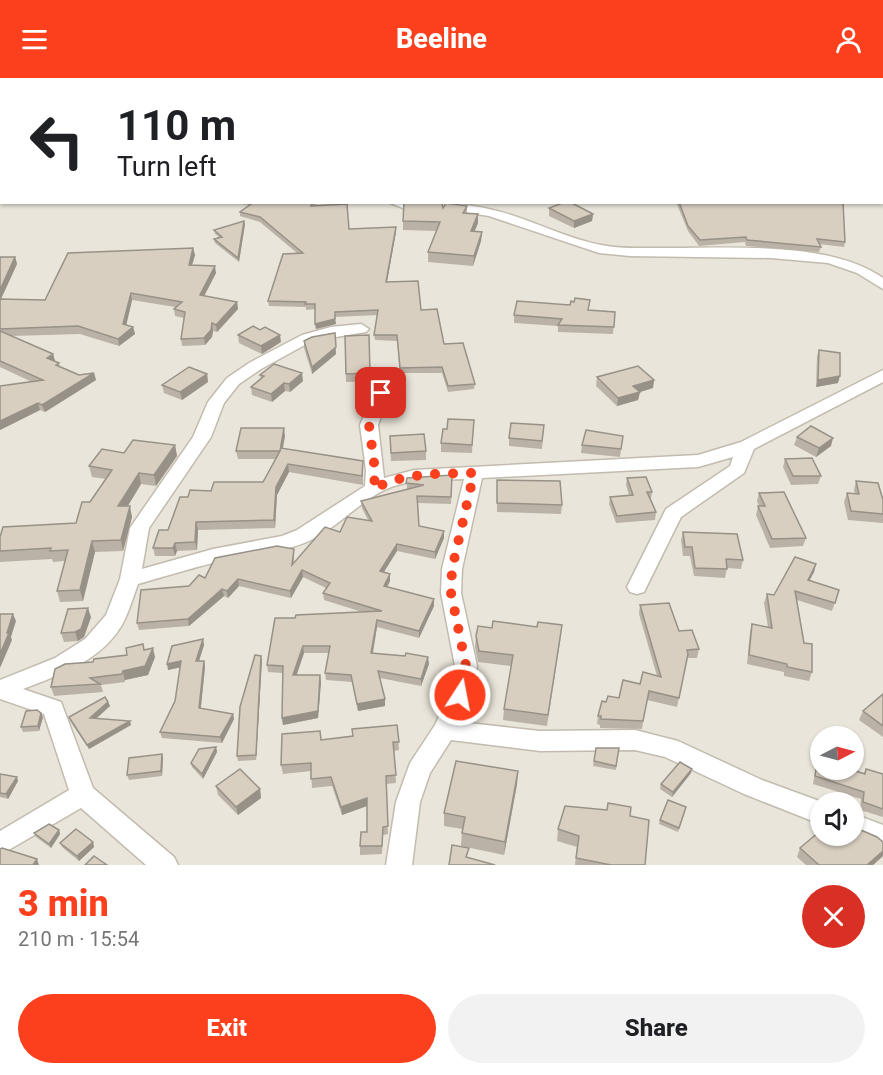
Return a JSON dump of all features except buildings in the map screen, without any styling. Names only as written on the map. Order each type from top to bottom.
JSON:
[{"type":"street","points":[[401,204],[449,206],[491,213],[599,249],[630,252],[771,254],[830,259],[862,270],[883,285]]},
{"type":"street","points":[[0,690],[63,664],[93,645],[115,618],[130,579],[140,528],[202,437],[223,391],[255,366],[307,338],[331,332],[361,329]]},
{"type":"street","points":[[130,579],[213,556],[285,542],[304,535],[385,483],[414,476],[698,461],[723,456],[745,449],[883,375]]},
{"type":"street","points":[[374,489],[375,470],[369,425],[381,393]]},
{"type":"street","points":[[637,587],[673,513],[738,470],[745,449]]},
{"type":"street","points":[[399,865],[408,802],[419,770],[445,730],[460,695],[466,666],[451,593],[452,569],[474,473]]},
{"type":"street","points":[[0,690],[53,708],[83,794],[165,865]]},
{"type":"street","points":[[445,730],[540,741],[635,740],[670,748],[753,787],[810,809]]},
{"type":"street","points":[[0,844],[83,794]]},
{"type":"street","points":[[864,829],[883,836]]},
{"type":"shaded area","points":[[0,204],[883,204],[883,865],[0,865]]},
{"type":"route","points":[[381,393],[369,425],[375,470],[374,489],[385,483],[414,476],[474,473],[452,569],[451,593],[466,666],[460,695]]}]
